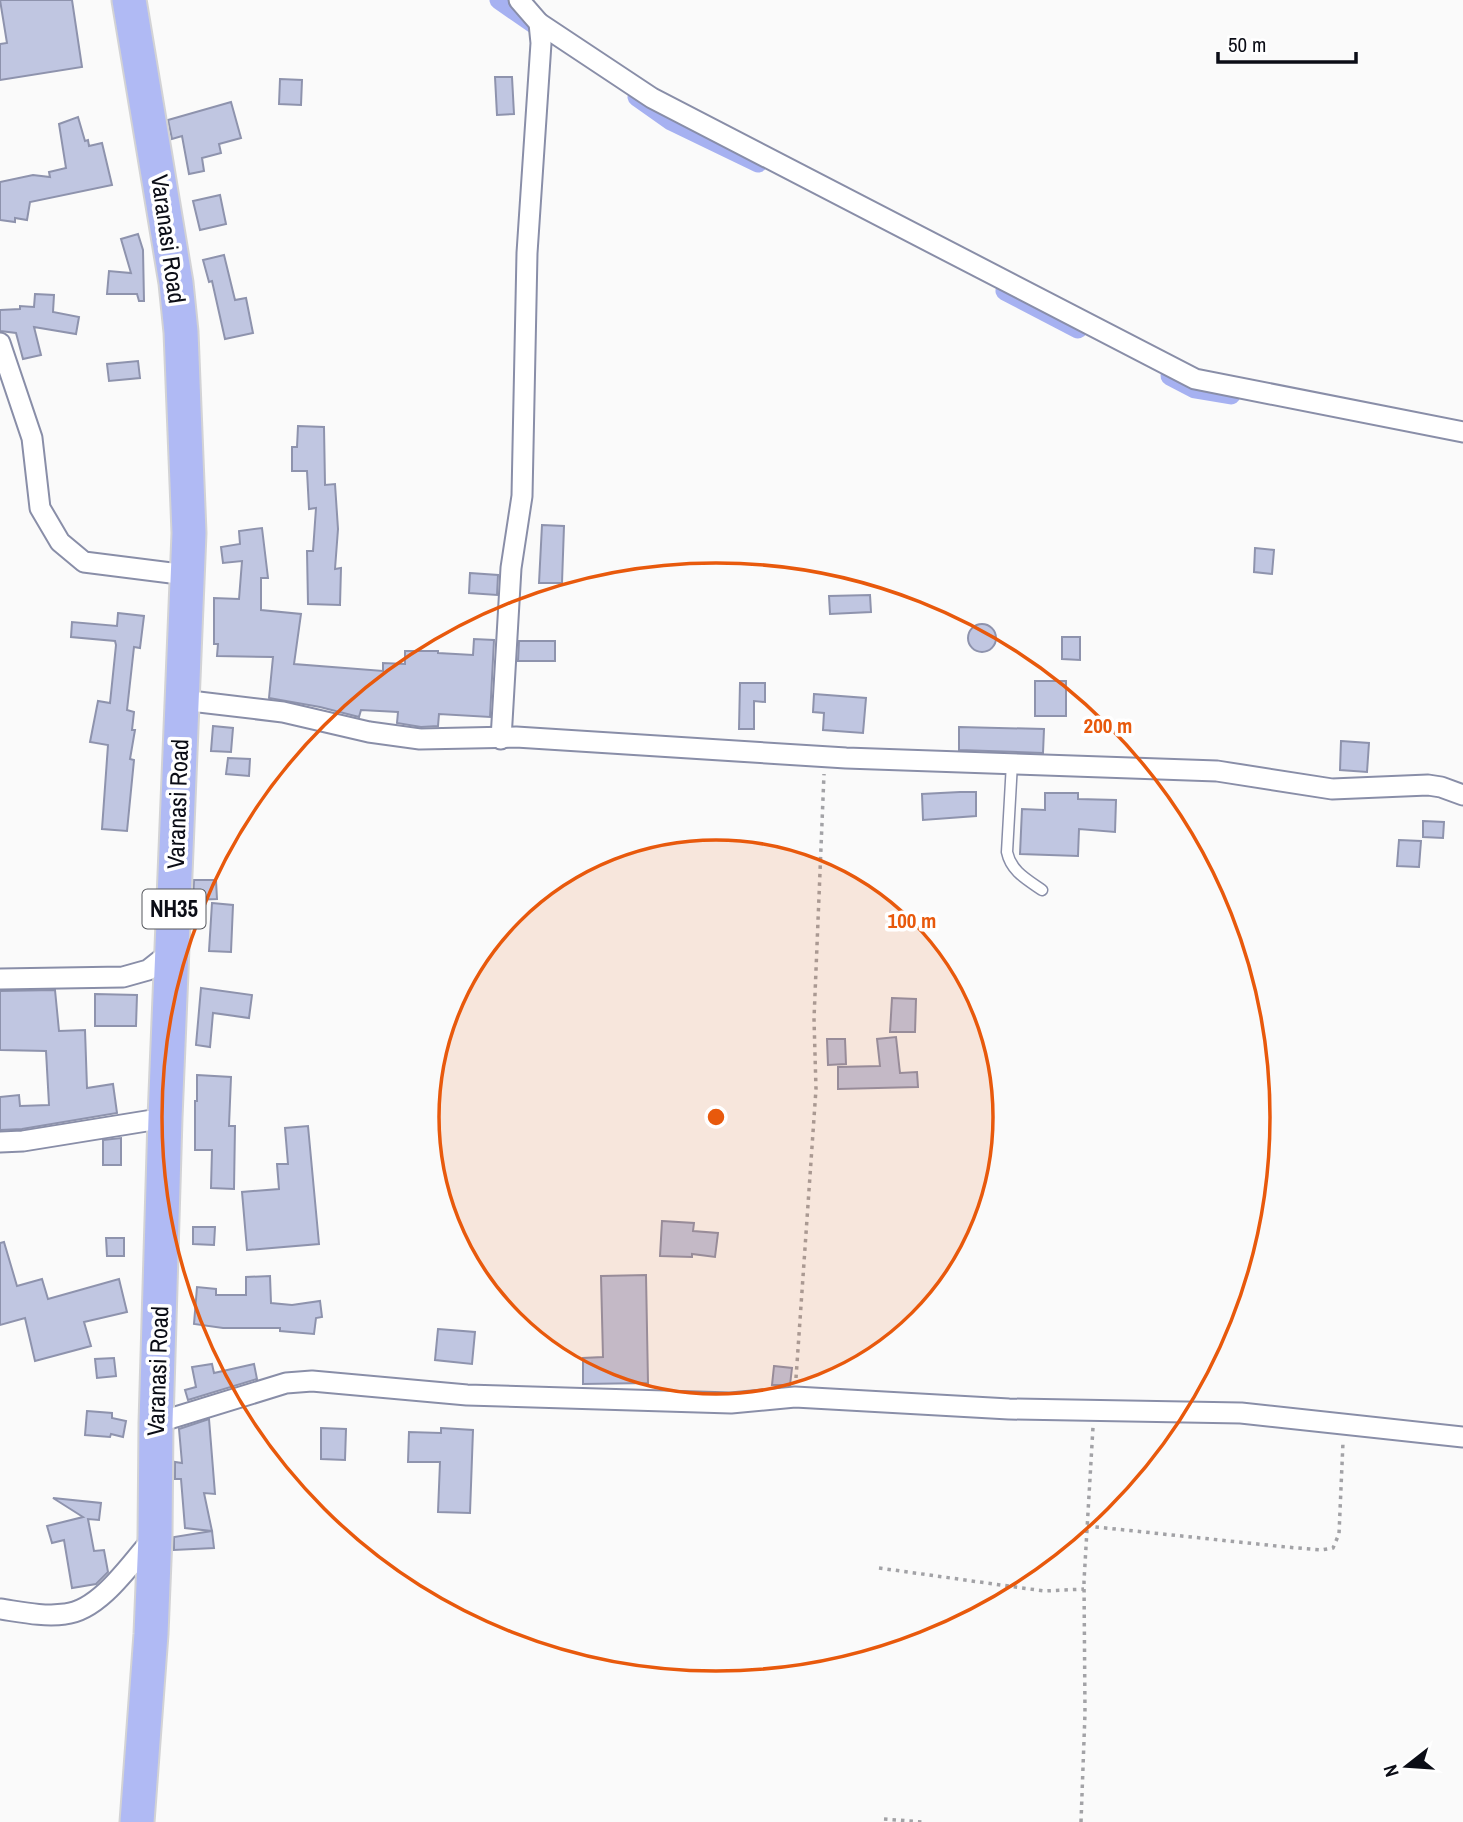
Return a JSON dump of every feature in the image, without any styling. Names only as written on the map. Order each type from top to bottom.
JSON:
[{"type":"highway","name":"Varanasi Road","points":[[129,0],[168,223],[180,320],[188,479],[187,575],[165,1118],[155,1536],[151,1634],[137,1822]]},
{"type":"street","points":[[519,0],[539,23],[652,98],[1195,379],[1463,432]]},
{"type":"street","points":[[501,738],[511,568],[522,496],[527,253],[541,43],[539,23]]},
{"type":"street","points":[[0,343],[32,438],[40,508],[60,542],[84,562],[187,575]]},
{"type":"street","points":[[181,700],[283,712],[393,736],[420,739],[516,737],[825,757],[1217,771],[1332,789],[1428,785],[1463,795]]},
{"type":"street","points":[[0,979],[123,977],[148,970],[172,951]]},
{"type":"street","points":[[0,1142],[23,1141],[165,1118]]},
{"type":"street","points":[[156,1423],[300,1381],[467,1395],[732,1403],[795,1398],[996,1408],[1241,1413],[1463,1437]]},
{"type":"street","points":[[0,1609],[54,1615],[77,1612],[97,1601],[155,1536]]},
{"type":"lane","points":[[1012,763],[1007,852],[1009,862],[1016,871],[1042,890]]},
{"type":"path","points":[[795,1398],[816,1089],[814,1019],[825,757]]},
{"type":"path","points":[[1081,1822],[1086,1700],[1084,1589],[1094,1410]]},
{"type":"path","points":[[1087,1527],[1321,1550],[1333,1548],[1339,1534],[1343,1423]]},
{"type":"path","points":[[879,1568],[1044,1591],[1084,1589]]},
{"type":"path","points":[[884,1818],[922,1822]]},
{"type":"building","points":[[0,0],[72,0],[82,67],[0,80],[0,44],[7,43]]},
{"type":"building","points":[[495,77],[512,77],[514,114],[497,115]]},
{"type":"building","points":[[280,79],[302,80],[301,105],[279,104]]},
{"type":"building","points":[[231,102],[241,138],[219,144],[221,153],[202,158],[204,171],[189,174],[182,136],[172,139],[168,120]]},
{"type":"building","points":[[78,117],[89,146],[102,143],[112,185],[30,202],[27,220],[0,220],[0,182],[33,175],[50,177],[49,172],[66,168],[59,124]]},
{"type":"building","points":[[220,195],[226,224],[200,230],[193,201]]},
{"type":"building","points":[[138,234],[143,250],[144,301],[139,301],[137,294],[107,294],[109,271],[131,273],[121,239]]},
{"type":"building","points":[[224,255],[235,300],[246,298],[253,333],[225,339],[212,281],[209,282],[203,260]]},
{"type":"building","points":[[35,294],[54,295],[53,312],[79,317],[76,334],[34,327],[41,355],[23,359],[16,333],[0,331],[0,310],[20,309],[20,306],[34,307]]},
{"type":"building","points":[[138,361],[140,378],[109,381],[107,364]]},
{"type":"building","points":[[298,426],[324,427],[325,485],[335,484],[338,529],[335,569],[341,568],[340,605],[308,604],[307,551],[313,551],[316,508],[309,509],[307,471],[292,471],[292,447],[297,447]]},
{"type":"building","points":[[542,525],[564,526],[562,583],[539,583]]},
{"type":"building","points":[[262,528],[268,578],[261,578],[261,610],[301,614],[294,664],[383,671],[383,663],[405,664],[405,651],[473,655],[474,639],[494,640],[490,717],[439,714],[438,726],[421,727],[397,723],[398,712],[361,710],[359,717],[269,698],[273,657],[217,656],[218,644],[214,644],[214,598],[239,599],[242,561],[223,563],[221,547],[240,544],[239,531]]},
{"type":"building","points":[[1255,548],[1274,550],[1272,574],[1254,572]]},
{"type":"building","points":[[470,573],[498,575],[497,595],[469,593]]},
{"type":"building","points":[[870,595],[871,612],[830,614],[829,596]]},
{"type":"building","points":[[118,613],[144,616],[140,648],[134,647],[127,710],[134,712],[132,730],[135,730],[130,759],[134,760],[127,831],[102,829],[108,745],[90,742],[98,701],[110,703],[115,641],[71,637],[72,622],[117,626]]},
{"type":"building","points":[[982,624],[992,628],[996,638],[992,648],[982,652],[972,648],[968,638],[972,628]]},
{"type":"building","points":[[1062,637],[1080,637],[1080,660],[1062,659]]},
{"type":"building","points":[[519,641],[555,641],[555,661],[518,661]]},
{"type":"building","points":[[1035,681],[1066,681],[1066,716],[1035,716]]},
{"type":"building","points":[[740,683],[765,683],[765,702],[754,701],[754,729],[739,729]]},
{"type":"building","points":[[814,694],[866,698],[863,733],[823,730],[824,713],[813,712]]},
{"type":"building","points":[[213,726],[233,728],[231,752],[211,751]]},
{"type":"building","points":[[959,727],[1044,729],[1043,753],[959,750]]},
{"type":"building","points":[[1341,741],[1369,743],[1367,772],[1340,770]]},
{"type":"building","points":[[228,758],[250,759],[249,776],[226,774]]},
{"type":"building","points":[[976,792],[976,816],[923,820],[922,794]]},
{"type":"building","points":[[1045,793],[1078,793],[1078,799],[1116,800],[1115,832],[1079,829],[1078,856],[1020,854],[1022,809],[1045,810]]},
{"type":"building","points":[[1423,821],[1444,822],[1443,838],[1423,837]]},
{"type":"building","points":[[1399,840],[1421,841],[1419,867],[1397,866]]},
{"type":"building","points":[[194,880],[216,880],[217,899],[193,900]]},
{"type":"building","points":[[212,903],[233,905],[231,952],[209,951]]},
{"type":"building","points":[[201,988],[252,995],[249,1018],[213,1013],[210,1047],[196,1045]]},
{"type":"building","points":[[55,990],[59,1031],[85,1030],[87,1088],[113,1084],[117,1113],[22,1129],[0,1130],[0,1097],[19,1095],[20,1106],[49,1105],[46,1051],[0,1050],[0,991]]},
{"type":"building","points":[[95,994],[137,995],[136,1026],[95,1026]]},
{"type":"building","points":[[892,998],[916,999],[915,1032],[890,1032]]},
{"type":"building","points":[[896,1037],[900,1073],[917,1072],[918,1087],[838,1089],[838,1067],[880,1066],[877,1039]]},
{"type":"building","points":[[827,1039],[845,1039],[846,1064],[828,1065]]},
{"type":"building","points":[[197,1075],[231,1077],[229,1126],[235,1126],[234,1189],[211,1188],[212,1150],[195,1150]]},
{"type":"building","points":[[308,1126],[319,1244],[247,1250],[242,1192],[279,1189],[277,1164],[288,1164],[285,1128]]},
{"type":"building","points":[[121,1138],[121,1165],[103,1165],[103,1140]]},
{"type":"building","points":[[662,1221],[694,1223],[693,1231],[718,1233],[715,1257],[692,1254],[692,1257],[660,1256]]},
{"type":"building","points":[[193,1227],[215,1227],[214,1245],[193,1244]]},
{"type":"building","points":[[106,1238],[124,1238],[124,1256],[107,1256]]},
{"type":"building","points":[[4,1242],[17,1286],[42,1279],[48,1299],[119,1279],[127,1312],[84,1322],[91,1346],[35,1361],[25,1318],[0,1325],[0,1243]]},
{"type":"building","points":[[646,1275],[648,1383],[583,1384],[583,1358],[603,1357],[601,1276]]},
{"type":"building","points":[[270,1276],[271,1303],[292,1305],[320,1301],[322,1317],[316,1318],[314,1334],[280,1331],[280,1328],[223,1328],[194,1324],[197,1287],[216,1289],[216,1295],[246,1295],[246,1277]]},
{"type":"building","points":[[438,1329],[475,1332],[472,1364],[435,1360]]},
{"type":"building","points":[[114,1358],[116,1376],[97,1378],[95,1359]]},
{"type":"building","points":[[212,1364],[214,1373],[254,1364],[257,1379],[188,1400],[185,1390],[196,1387],[192,1367]]},
{"type":"building","points":[[774,1366],[792,1368],[790,1385],[772,1385]]},
{"type":"building","points":[[87,1411],[112,1413],[112,1418],[126,1421],[123,1437],[111,1434],[110,1437],[85,1435]]},
{"type":"building","points":[[209,1419],[215,1494],[204,1493],[212,1531],[185,1528],[181,1479],[175,1479],[175,1462],[182,1463],[179,1429]]},
{"type":"building","points":[[321,1428],[346,1429],[345,1460],[321,1459]]},
{"type":"building","points":[[441,1428],[473,1430],[470,1513],[438,1512],[440,1462],[408,1462],[409,1432],[441,1433]]},
{"type":"building","points":[[53,1498],[101,1503],[99,1520],[88,1519],[94,1551],[104,1550],[108,1572],[96,1584],[72,1588],[64,1540],[52,1543],[47,1526],[83,1517]]},
{"type":"building","points":[[212,1531],[214,1548],[174,1550],[174,1537]]},
{"type":"waterway","points":[[499,0],[538,27]]},
{"type":"waterway","points":[[637,97],[671,121],[758,163]]},
{"type":"waterway","points":[[1005,291],[1078,329]]},
{"type":"waterway","points":[[1170,376],[1195,389],[1231,395]]}]
